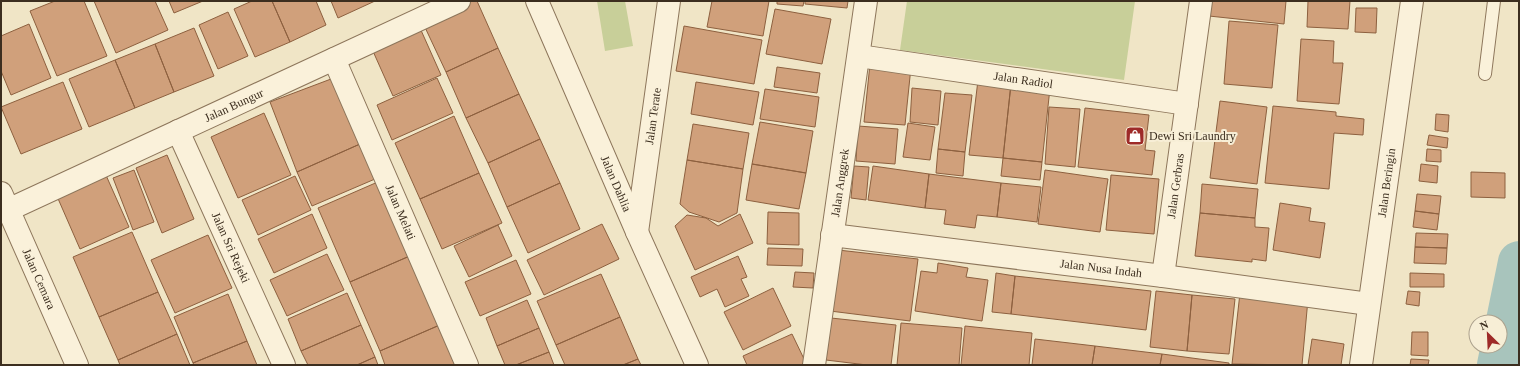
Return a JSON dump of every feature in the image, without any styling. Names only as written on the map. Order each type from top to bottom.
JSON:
[{"type":"street","name":"Jalan Bungur","points":[[5,201],[178,131],[459,1]]},
{"type":"street","name":"Jalan Dahlia","points":[[537,1],[637,232],[697,365]]},
{"type":"street","name":"Jalan Terate","points":[[637,232],[669,1]]},
{"type":"street","name":"Jalan Anggrek","points":[[814,365],[866,1]]},
{"type":"street","name":"Jalan Gerbras","points":[[1163,276],[1201,1]]},
{"type":"street","name":"Jalan Beringin","points":[[1361,365],[1412,1]]},
{"type":"street","name":"Jalan Radiol","points":[[858,56],[1187,104]]},
{"type":"street","name":"Jalan Melati","points":[[334,59],[467,365]]},
{"type":"street","name":"Jalan Sri Rejeki","points":[[178,131],[284,365]]},
{"type":"street","name":"Jalan Cemara","points":[[5,201],[77,365]]},
{"type":"street","name":"Jalan Nusa Indah","points":[[832,235],[1163,276],[1369,304]]},
{"type":"lane","points":[[1485,74],[1494,1]]},
{"type":"green space","points":[[597,1],[625,1],[633,46],[605,51]]},
{"type":"green space","points":[[907,1],[1135,1],[1124,80],[900,50]]},
{"type":"building","points":[[55,1],[84,1],[107,56],[57,76],[30,11]]},
{"type":"building","points":[[94,1],[155,1],[168,30],[116,53]]},
{"type":"building","points":[[169,1],[203,1],[174,13]]},
{"type":"building","points":[[252,1],[272,1],[290,42],[255,57],[234,9]]},
{"type":"building","points":[[272,1],[316,1],[326,25],[290,42]]},
{"type":"building","points":[[331,1],[375,1],[338,18]]},
{"type":"building","points":[[466,1],[477,1],[498,48],[446,72],[422,21]]},
{"type":"building","points":[[712,1],[769,1],[763,36],[707,27]]},
{"type":"building","points":[[777,1],[804,1],[803,6],[777,4]]},
{"type":"building","points":[[805,1],[848,1],[847,8],[805,4]]},
{"type":"building","points":[[1210,1],[1286,1],[1284,24],[1209,16]]},
{"type":"building","points":[[1308,1],[1350,1],[1348,29],[1307,27]]},
{"type":"building","points":[[1356,8],[1377,8],[1376,33],[1355,32]]},
{"type":"building","points":[[775,9],[831,19],[822,64],[766,54]]},
{"type":"building","points":[[228,12],[248,56],[218,69],[199,25]]},
{"type":"building","points":[[1229,21],[1278,25],[1272,88],[1224,84]]},
{"type":"building","points":[[29,24],[51,78],[11,95],[1,71],[1,36]]},
{"type":"building","points":[[684,26],[762,40],[754,84],[676,71]]},
{"type":"building","points":[[194,28],[214,76],[174,92],[155,44]]},
{"type":"building","points":[[420,28],[441,75],[393,96],[372,49]]},
{"type":"building","points":[[1301,39],[1334,41],[1333,63],[1343,63],[1339,104],[1297,101]]},
{"type":"building","points":[[155,44],[174,92],[135,108],[115,60]]},
{"type":"building","points":[[498,48],[519,94],[466,118],[446,72]]},
{"type":"building","points":[[115,60],[135,108],[89,127],[69,79]]},
{"type":"building","points":[[870,64],[911,67],[905,125],[864,122]]},
{"type":"building","points":[[777,67],[820,73],[817,93],[774,87]]},
{"type":"building","points":[[437,78],[453,113],[392,140],[377,105]]},
{"type":"building","points":[[331,79],[360,144],[297,172],[270,102]]},
{"type":"building","points":[[978,80],[1011,84],[1003,158],[969,155]]},
{"type":"building","points":[[63,82],[82,129],[21,154],[1,107]]},
{"type":"building","points":[[696,82],[759,92],[753,125],[691,114]]},
{"type":"building","points":[[1011,84],[1050,88],[1042,162],[1003,158]]},
{"type":"building","points":[[912,88],[941,91],[938,125],[910,122]]},
{"type":"building","points":[[765,89],[819,97],[815,127],[760,119]]},
{"type":"building","points":[[945,93],[972,95],[965,152],[938,149]]},
{"type":"building","points":[[519,94],[540,139],[488,163],[466,118]]},
{"type":"building","points":[[1220,101],[1267,107],[1257,184],[1210,178]]},
{"type":"building","points":[[1273,106],[1336,112],[1336,116],[1364,119],[1363,135],[1334,133],[1329,189],[1265,183]]},
{"type":"building","points":[[1049,107],[1080,109],[1075,167],[1045,164]]},
{"type":"building","points":[[1085,108],[1149,115],[1145,150],[1155,151],[1152,175],[1078,167]]},
{"type":"building","points":[[264,113],[291,175],[238,198],[211,137]]},
{"type":"building","points":[[1436,114],[1449,115],[1448,132],[1435,130]]},
{"type":"building","points":[[454,116],[479,173],[420,199],[395,143]]},
{"type":"building","points":[[760,122],[813,131],[806,173],[752,164]]},
{"type":"building","points":[[908,123],[935,127],[930,160],[903,157]]},
{"type":"building","points":[[693,124],[749,133],[743,169],[687,160]]},
{"type":"building","points":[[858,126],[898,129],[895,164],[856,161]]},
{"type":"building","points":[[1429,135],[1448,138],[1447,148],[1427,145]]},
{"type":"building","points":[[540,139],[560,183],[507,207],[488,163]]},
{"type":"building","points":[[360,144],[375,179],[312,206],[297,172]]},
{"type":"building","points":[[938,149],[965,152],[963,176],[936,173]]},
{"type":"building","points":[[1427,149],[1441,150],[1441,162],[1426,161]]},
{"type":"building","points":[[167,155],[194,219],[162,233],[136,168]]},
{"type":"building","points":[[1003,158],[1042,162],[1040,180],[1001,176]]},
{"type":"building","points":[[687,160],[743,169],[737,213],[719,222],[689,212],[680,204]]},
{"type":"building","points":[[752,164],[806,173],[799,209],[746,200]]},
{"type":"building","points":[[1421,164],[1438,166],[1437,183],[1419,181]]},
{"type":"building","points":[[854,166],[869,167],[866,200],[851,198]]},
{"type":"building","points":[[873,166],[929,174],[925,208],[868,200]]},
{"type":"building","points":[[134,170],[154,222],[133,230],[113,178]]},
{"type":"building","points":[[1045,170],[1108,179],[1100,232],[1038,224]]},
{"type":"building","points":[[1471,172],[1505,173],[1505,198],[1471,197]]},
{"type":"building","points":[[105,173],[129,227],[80,249],[56,194]]},
{"type":"building","points":[[479,173],[502,223],[442,249],[420,199]]},
{"type":"building","points":[[929,174],[1001,183],[997,217],[977,215],[975,228],[944,224],[946,210],[925,208]]},
{"type":"building","points":[[1111,175],[1159,179],[1154,234],[1106,230]]},
{"type":"building","points":[[295,176],[311,210],[258,235],[242,200]]},
{"type":"building","points":[[380,181],[412,255],[350,282],[318,208]]},
{"type":"building","points":[[560,183],[580,229],[528,253],[507,207]]},
{"type":"building","points":[[1001,183],[1041,187],[1037,222],[997,217]]},
{"type":"building","points":[[1202,184],[1258,189],[1255,218],[1200,213]]},
{"type":"building","points":[[1417,194],[1441,196],[1439,214],[1415,211]]},
{"type":"building","points":[[1280,203],[1311,208],[1309,221],[1325,223],[1320,258],[1273,250]]},
{"type":"building","points":[[1415,211],[1439,214],[1437,230],[1413,227]]},
{"type":"building","points":[[768,212],[799,213],[799,245],[767,244]]},
{"type":"building","points":[[1200,213],[1255,218],[1255,227],[1269,228],[1266,261],[1252,259],[1252,262],[1195,256]]},
{"type":"building","points":[[312,214],[327,248],[274,273],[258,239]]},
{"type":"building","points":[[740,214],[753,243],[695,270],[675,226],[687,215],[706,218],[718,226]]},
{"type":"building","points":[[602,224],[619,259],[544,295],[527,260]]},
{"type":"building","points":[[498,225],[512,256],[469,277],[454,246]]},
{"type":"building","points":[[132,232],[158,292],[99,317],[73,257]]},
{"type":"building","points":[[1416,233],[1448,234],[1447,248],[1415,247]]},
{"type":"building","points":[[208,235],[232,288],[175,313],[151,260]]},
{"type":"building","points":[[1415,247],[1447,248],[1446,264],[1414,263]]},
{"type":"building","points":[[768,248],[803,249],[802,266],[767,265]]},
{"type":"building","points":[[838,250],[918,259],[910,321],[830,311]]},
{"type":"building","points":[[327,254],[344,290],[287,316],[270,280]]},
{"type":"building","points":[[412,255],[442,324],[380,351],[350,282]]},
{"type":"building","points":[[738,256],[747,277],[741,279],[749,296],[725,307],[717,289],[700,297],[691,277]]},
{"type":"building","points":[[516,260],[531,294],[480,316],[465,282]]},
{"type":"building","points":[[938,263],[968,268],[966,277],[988,280],[982,321],[915,311],[921,271],[937,273]]},
{"type":"building","points":[[795,272],[814,273],[813,288],[793,287]]},
{"type":"building","points":[[996,273],[1015,276],[1011,314],[992,312]]},
{"type":"building","points":[[1410,273],[1444,274],[1444,287],[1410,287]]},
{"type":"building","points":[[601,274],[620,317],[556,345],[537,301]]},
{"type":"building","points":[[1015,276],[1151,291],[1146,330],[1011,314]]},
{"type":"building","points":[[773,288],[791,326],[743,350],[724,312]]},
{"type":"building","points":[[1156,291],[1192,295],[1187,351],[1150,347]]},
{"type":"building","points":[[1408,291],[1420,292],[1419,306],[1406,304]]},
{"type":"building","points":[[158,292],[177,334],[118,360],[99,317]]},
{"type":"building","points":[[347,293],[361,325],[301,351],[288,319]]},
{"type":"building","points":[[1240,293],[1308,299],[1302,365],[1232,364]]},
{"type":"building","points":[[228,294],[247,341],[193,363],[174,317]]},
{"type":"building","points":[[1192,295],[1235,299],[1229,354],[1187,351]]},
{"type":"building","points":[[527,300],[539,328],[497,346],[486,318]]},
{"type":"building","points":[[620,317],[638,359],[623,365],[565,365],[556,345]]},
{"type":"building","points":[[831,318],[896,325],[891,365],[867,365],[826,360]]},
{"type":"building","points":[[901,323],[962,328],[959,365],[897,365]]},
{"type":"building","points":[[442,324],[459,365],[385,365],[380,351]]},
{"type":"building","points":[[361,325],[375,357],[357,365],[308,365],[301,351]]},
{"type":"building","points":[[965,326],[1032,333],[1029,365],[961,365]]},
{"type":"building","points":[[539,328],[549,352],[516,365],[505,365],[497,346]]},
{"type":"building","points":[[1412,332],[1428,332],[1428,356],[1411,355]]},
{"type":"building","points":[[177,334],[190,365],[120,365],[118,360]]},
{"type":"building","points":[[792,334],[805,361],[801,365],[747,365],[743,356]]},
{"type":"building","points":[[1035,339],[1095,346],[1092,365],[1032,365]]},
{"type":"building","points":[[1312,339],[1344,344],[1341,365],[1308,365]]},
{"type":"building","points":[[247,341],[257,365],[194,365],[193,363]]},
{"type":"building","points":[[1095,346],[1162,354],[1160,365],[1092,365]]},
{"type":"building","points":[[549,352],[554,365],[516,365]]},
{"type":"building","points":[[1162,354],[1229,363],[1229,365],[1160,365]]},
{"type":"building","points":[[375,357],[378,365],[357,365]]},
{"type":"building","points":[[638,359],[641,365],[623,365]]},
{"type":"building","points":[[1411,359],[1429,360],[1428,365],[1410,365]]},
{"type":"waterway","points":[[1498,365],[1519,262]]},
{"type":"place","name":"Dewi Sri Laundry","points":[[1135,136]]}]
